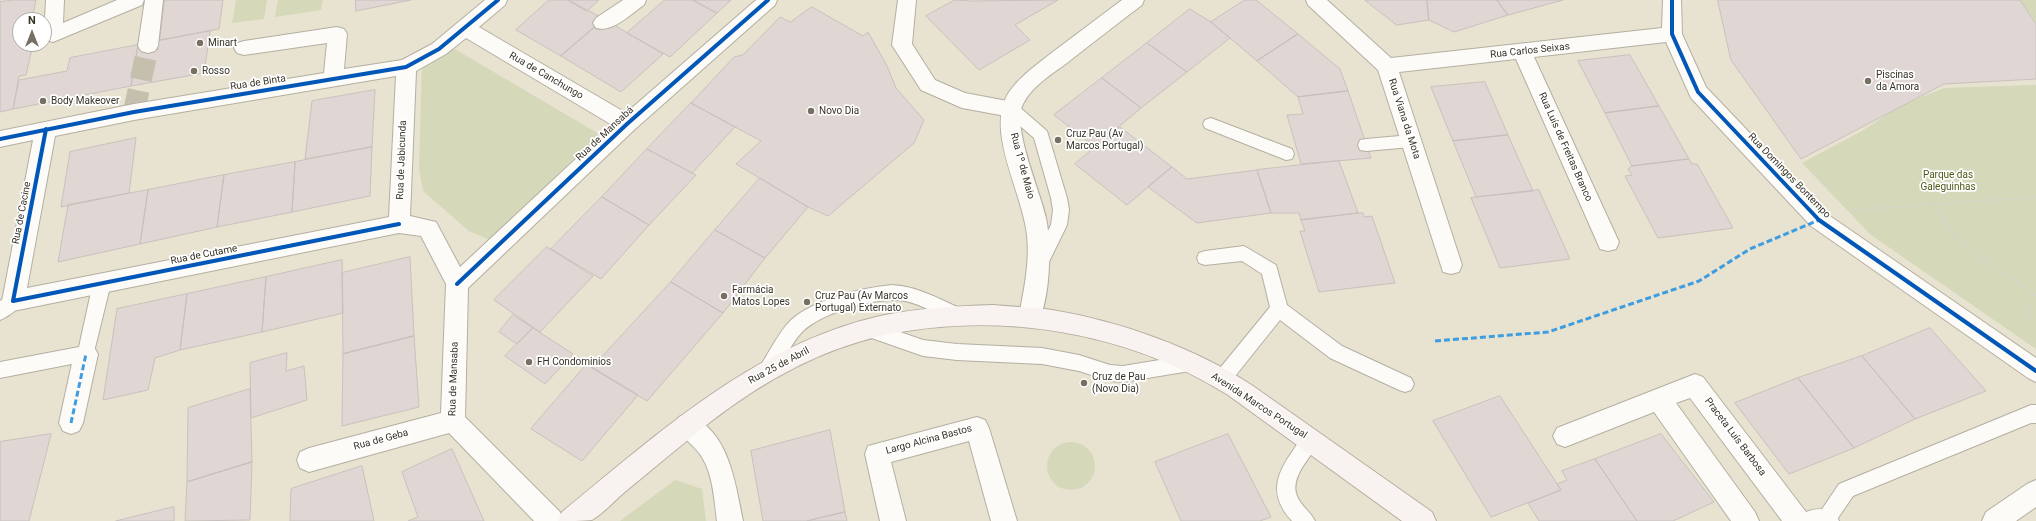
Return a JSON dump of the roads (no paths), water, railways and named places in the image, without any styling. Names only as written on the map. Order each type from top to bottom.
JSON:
[{"type":"main road","name":"Rua 25 de Abril","points":[[571,521],[724,397],[768,369],[831,340],[898,321],[956,314],[988,313],[1030,316]]},
{"type":"main road","name":"Avenida Marcos Portugal","points":[[1030,316],[1099,330],[1158,349],[1222,379],[1311,440],[1423,521]]},
{"type":"street","points":[[55,0],[53,35],[135,0]]},
{"type":"street","points":[[148,46],[154,0]]},
{"type":"street","name":"Rua de Binta","points":[[0,139],[46,128],[134,112],[406,67],[439,49],[498,0]]},
{"type":"street","points":[[602,23],[637,0]]},
{"type":"street","name":"Rua de Mansabá","points":[[457,284],[627,124],[768,0]]},
{"type":"street","points":[[907,0],[902,45],[928,85],[962,100],[1011,109],[1017,96],[1031,80],[1135,0]]},
{"type":"street","name":"Rua Viana da Mota","points":[[1315,0],[1387,66],[1450,265]]},
{"type":"street","name":"Rua Domingos Bontempo","points":[[1672,0],[1672,34],[1698,92],[1818,220],[2036,371]]},
{"type":"street","name":"Rua de Canchungo","points":[[465,27],[477,36],[627,124]]},
{"type":"street","points":[[244,48],[337,34],[334,78]]},
{"type":"street","name":"Rua Carlos Seixas","points":[[1387,66],[1672,34]]},
{"type":"street","name":"Rua Luís de Freitas Branco","points":[[1522,51],[1608,242]]},
{"type":"street","name":"Rua de Jabicunda","points":[[399,224],[406,67]]},
{"type":"street","name":"Rua 1º de Maio","points":[[1011,109],[1015,147],[1033,206],[1038,233],[1040,263],[1030,316]]},
{"type":"street","name":"Rua de Cacine","points":[[6,307],[46,128]]},
{"type":"street","name":"Rua de Mansaba","points":[[399,224],[428,228],[457,284],[453,421],[551,521]]},
{"type":"street","name":"Rua de Cutame","points":[[6,307],[102,283],[399,224]]},
{"type":"street","points":[[71,423],[86,354]]},
{"type":"street","name":"Praceta Luís Barbosa","points":[[1565,436],[1695,385],[1798,521]]},
{"type":"street","points":[[1659,399],[1746,521]]},
{"type":"street","name":"Rua de Geba","points":[[308,460],[453,421]]},
{"type":"street","points":[[688,425],[707,445],[715,458],[723,482],[730,521]]},
{"type":"street","name":"Largo Alcina Bastos","points":[[893,521],[877,454],[977,428],[1004,521]]},
{"type":"street","points":[[1996,521],[2036,492]]},
{"type":"street","points":[[1814,521],[1825,521]]},
{"type":"lane","points":[[1011,109],[1041,135],[1059,198],[1061,210],[1059,225],[1040,263]]},
{"type":"lane","points":[[1211,124],[1286,154]]},
{"type":"lane","points":[[1366,145],[1411,141]]},
{"type":"lane","points":[[1205,258],[1244,254],[1270,270],[1279,310],[1336,352],[1405,384]]},
{"type":"lane","points":[[0,370],[86,354],[102,283]]},
{"type":"lane","points":[[768,369],[797,326],[814,314],[850,301],[886,293],[904,293],[956,314]]},
{"type":"lane","points":[[1222,379],[1279,310]]},
{"type":"lane","points":[[869,329],[923,348],[957,352],[1005,353],[1042,356],[1079,363],[1110,373],[1122,374],[1190,363]]},
{"type":"lane","points":[[1825,521],[1846,490],[2031,414],[2036,414]]},
{"type":"lane","points":[[1305,521],[1294,511],[1285,488],[1286,478],[1311,440]]},
{"type":"tunnel","points":[[134,112],[148,46]]},
{"type":"place","name":"Minart","points":[[200,43]]},
{"type":"place","name":"Rosso","points":[[194,71]]},
{"type":"place","name":"Piscinas da Amora","points":[[1868,81]]},
{"type":"place","name":"Body Makeover","points":[[43,101]]},
{"type":"place","name":"Novo Dia","points":[[811,111]]},
{"type":"place","name":"Cruz Pau (Av Marcos Portugal)","points":[[1058,140]]},
{"type":"place","name":"Farmácia Matos Lopes","points":[[724,296]]},
{"type":"place","name":"Cruz Pau (Av Marcos Portugal) Externato","points":[[807,302]]},
{"type":"place","name":"FH Condominios","points":[[529,362]]},
{"type":"place","name":"Cruz de Pau (Novo Dia)","points":[[1084,383]]},
{"type":"park label","name":"Parque das Galeguinhas","points":[[1948,180]]}]
